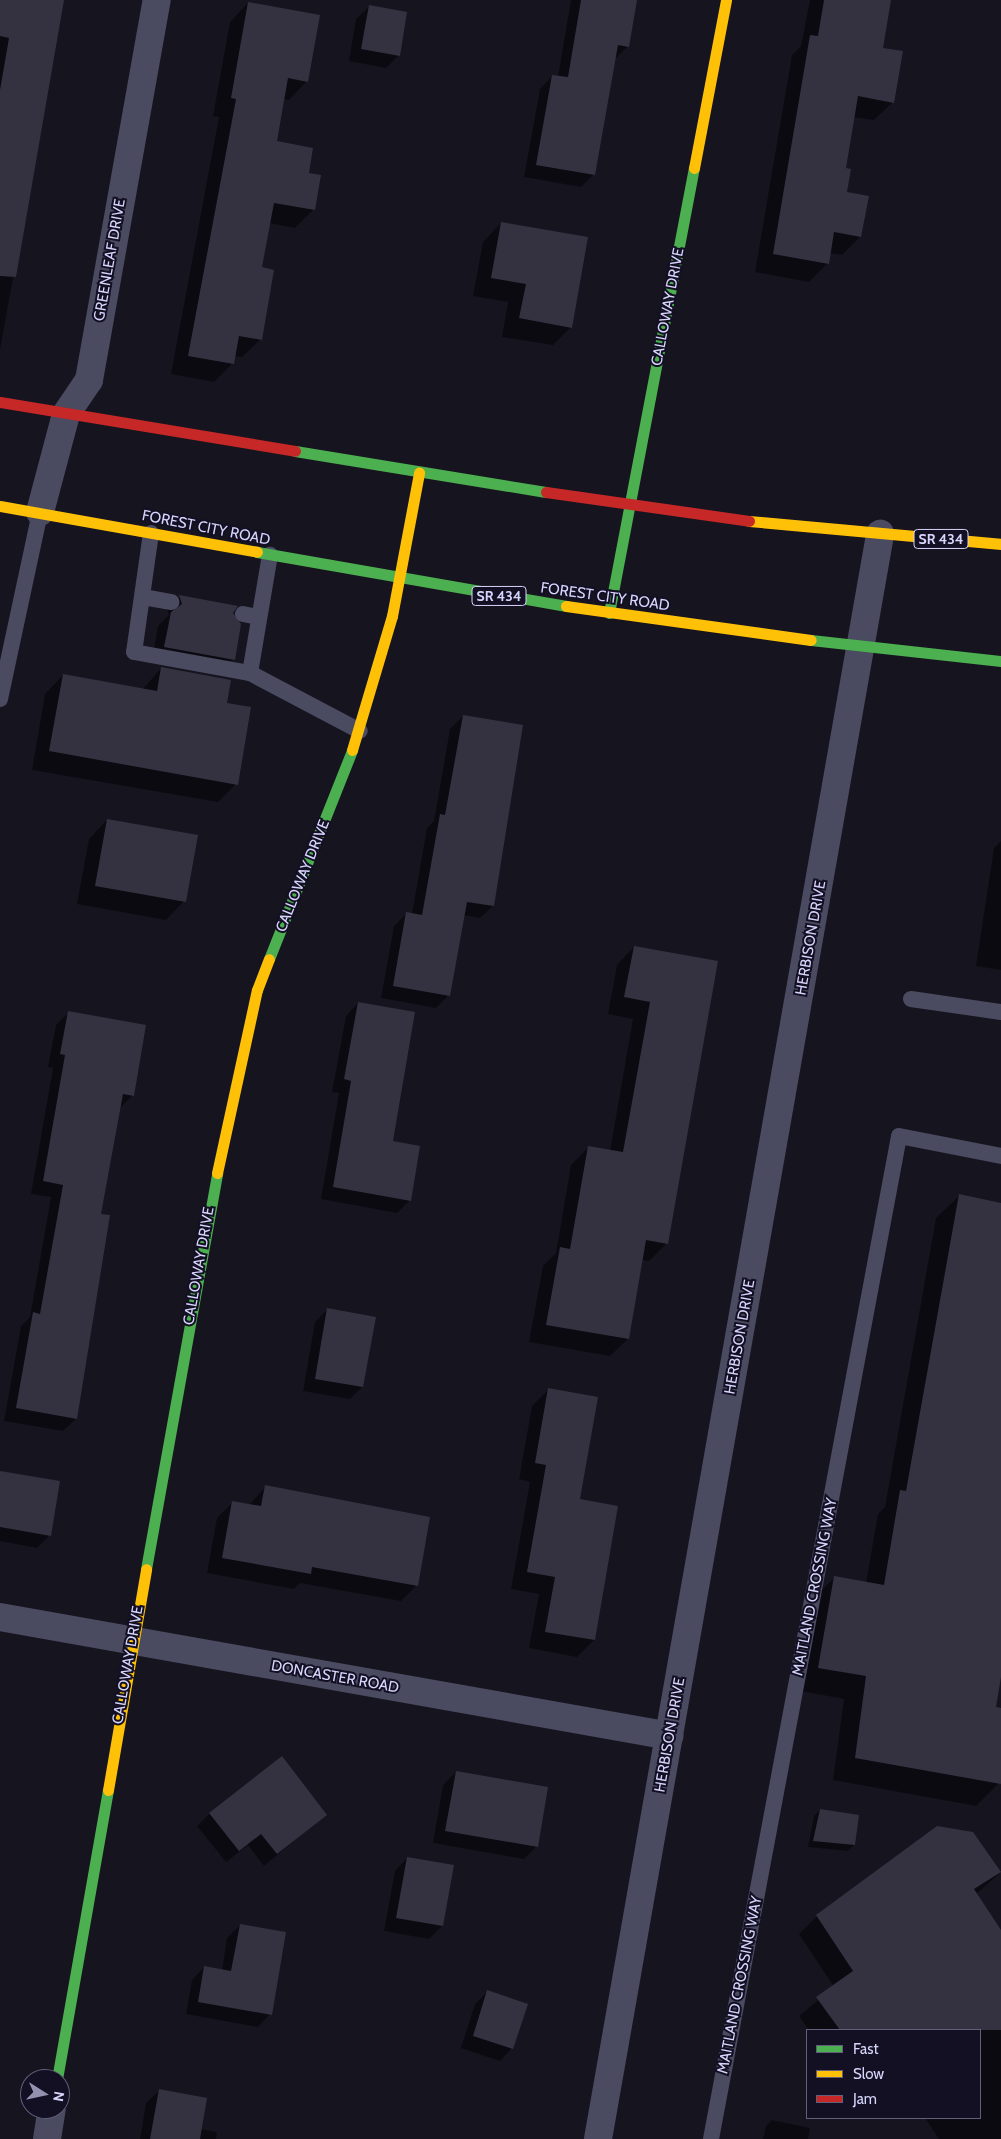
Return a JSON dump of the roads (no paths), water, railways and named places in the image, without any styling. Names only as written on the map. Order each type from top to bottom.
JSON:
[{"type":"street","name":"GREENLEAF DRIVE","points":[[40,512],[66,414],[89,380],[157,0]]},
{"type":"street","name":"CALLOWAY DRIVE","points":[[608,613],[726,0]]},
{"type":"street","name":"SR 434","points":[[0,402],[419,473],[630,506],[880,534],[1001,544]]},
{"type":"street","name":"CALLOWAY DRIVE","points":[[59,2069],[132,1640],[213,1190],[258,990],[360,731],[399,579],[419,473]]},
{"type":"street","name":"FOREST CITY ROAD","points":[[0,506],[399,579],[608,613],[862,646],[1001,661]]},
{"type":"street","name":"HERBISON DRIVE","points":[[598,2139],[862,646],[880,534]]},
{"type":"street","name":"DONCASTER ROAD","points":[[0,1617],[670,1736]]},
{"type":"street","points":[[47,2139],[50,2119]]},
{"type":"lane","points":[[0,699],[40,512]]},
{"type":"lane","points":[[152,533],[134,652],[250,673],[360,731]]},
{"type":"lane","points":[[250,673],[270,555]]},
{"type":"lane","points":[[143,597],[172,602]]},
{"type":"lane","points":[[243,614],[259,617]]},
{"type":"lane","points":[[911,999],[1001,1012]]},
{"type":"lane","name":"MAITLAND CROSSING WAY","points":[[711,2139],[900,1136],[1001,1156]]}]
